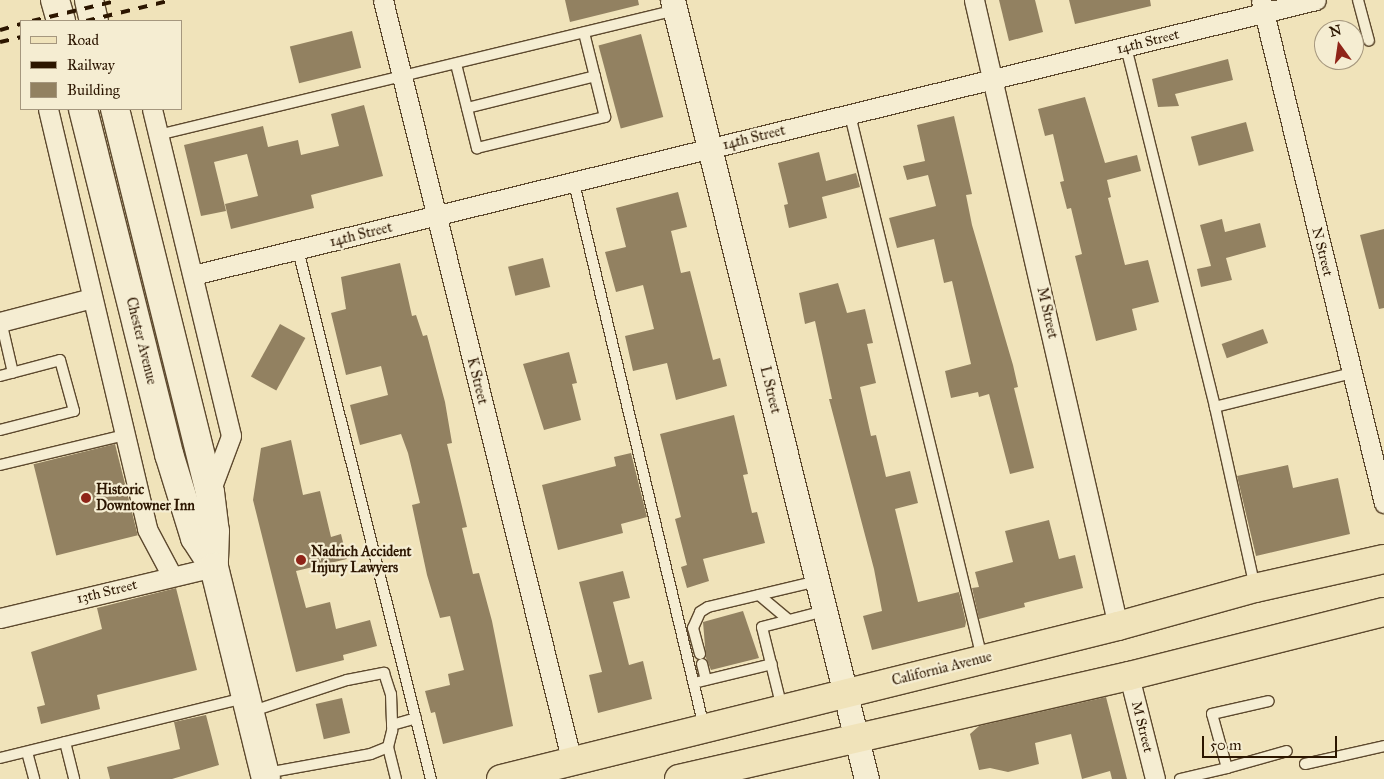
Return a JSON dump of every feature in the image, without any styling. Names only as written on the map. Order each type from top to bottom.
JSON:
[{"type":"main road","points":[[55,0],[61,20]]},
{"type":"main road","points":[[89,0],[94,20]]},
{"type":"main road","name":"Chester Avenue","points":[[83,110],[169,454],[195,538],[214,567]]},
{"type":"main road","name":"Chester Avenue","points":[[115,110],[210,492],[215,531],[214,567],[266,776]]},
{"type":"main road","name":"California Avenue","points":[[501,779],[1118,626],[1256,588],[1384,559]]},
{"type":"main road","points":[[678,779],[1129,676],[1384,612]]},
{"type":"street","name":"K Street","points":[[383,0],[572,762]]},
{"type":"street","name":"M Street","points":[[974,0],[994,79],[1118,626]]},
{"type":"street","name":"14th Street","points":[[193,275],[1126,47],[1263,7],[1316,0]]},
{"type":"street","name":"L Street","points":[[674,5],[867,779]]},
{"type":"street","name":"N Street","points":[[1263,7],[1352,374],[1378,452],[1384,504]]},
{"type":"street","points":[[48,110],[147,529],[172,576]]},
{"type":"street","points":[[152,110],[231,436],[210,492]]},
{"type":"street","points":[[0,322],[92,298]]},
{"type":"street","name":"13th Street","points":[[0,618],[214,567]]},
{"type":"street","name":"M Street","points":[[1129,676],[1155,779]]},
{"type":"lane","points":[[1358,0],[1369,41]]},
{"type":"lane","points":[[158,134],[584,33],[674,5]]},
{"type":"lane","points":[[456,64],[477,148],[605,117],[584,33]]},
{"type":"lane","points":[[1126,47],[1215,407],[1256,588]]},
{"type":"lane","points":[[467,108],[595,76]]},
{"type":"lane","points":[[850,115],[982,659]]},
{"type":"lane","points":[[574,183],[705,728]]},
{"type":"lane","points":[[298,250],[431,779]]},
{"type":"lane","points":[[0,322],[13,373]]},
{"type":"lane","points":[[0,376],[60,360],[74,411],[0,430]]},
{"type":"lane","points":[[1215,407],[1352,374]]},
{"type":"lane","points":[[0,465],[125,435]]},
{"type":"lane","points":[[706,680],[693,628],[700,612],[708,607],[817,580]]},
{"type":"lane","points":[[759,594],[789,620]]},
{"type":"lane","points":[[782,708],[762,626],[825,611]]},
{"type":"lane","points":[[694,683],[772,664]]},
{"type":"lane","points":[[0,758],[65,742],[248,705],[347,680],[384,674],[391,694],[392,725],[388,747],[396,779]]},
{"type":"lane","points":[[1228,768],[1212,714],[1269,701]]},
{"type":"lane","points":[[392,725],[416,718]]},
{"type":"lane","points":[[65,742],[74,779]]},
{"type":"lane","points":[[1305,764],[1384,746]]},
{"type":"lane","points":[[266,776],[371,754],[388,747]]},
{"type":"lane","points":[[1180,779],[1228,768],[1287,751]]},
{"type":"lane","points":[[27,752],[34,779]]},
{"type":"building","points":[[565,0],[638,0],[639,5],[570,22]]},
{"type":"building","points":[[999,0],[1035,0],[1043,32],[1009,41]]},
{"type":"building","points":[[1069,0],[1150,0],[1151,6],[1075,24]]},
{"type":"building","points":[[352,31],[361,68],[299,83],[290,46]]},
{"type":"building","points":[[641,34],[663,117],[621,128],[598,45]]},
{"type":"building","points":[[1228,59],[1233,80],[1175,94],[1179,106],[1158,107],[1152,79]]},
{"type":"building","points":[[1085,97],[1105,163],[1137,155],[1141,171],[1107,180],[1111,197],[1108,198],[1125,265],[1148,260],[1159,302],[1132,309],[1137,330],[1096,341],[1075,256],[1082,254],[1071,208],[1067,209],[1060,182],[1064,181],[1053,134],[1045,136],[1038,109]]},
{"type":"building","points":[[364,105],[383,176],[311,195],[314,208],[231,229],[225,204],[258,196],[247,154],[214,162],[226,211],[201,216],[184,145],[263,126],[268,147],[298,140],[301,155],[339,146],[331,114]]},
{"type":"building","points":[[954,116],[972,194],[966,195],[972,225],[1013,365],[1018,387],[1014,388],[1034,468],[1010,474],[989,394],[979,397],[978,392],[951,398],[945,371],[971,364],[952,281],[944,283],[934,239],[897,248],[889,218],[936,206],[928,175],[907,180],[903,166],[925,161],[917,125]]},
{"type":"building","points":[[1246,122],[1254,151],[1199,166],[1191,137]]},
{"type":"building","points":[[819,152],[826,181],[856,173],[860,187],[822,197],[827,218],[789,228],[784,205],[788,204],[778,163]]},
{"type":"building","points":[[678,192],[687,227],[671,231],[681,273],[690,271],[713,360],[720,358],[727,386],[676,400],[667,363],[633,371],[625,336],[654,329],[643,285],[616,292],[605,252],[626,247],[616,208]]},
{"type":"building","points":[[1222,219],[1225,232],[1260,223],[1266,247],[1226,258],[1232,280],[1201,287],[1197,269],[1211,266],[1200,225]]},
{"type":"building","points":[[1384,229],[1384,308],[1379,309],[1360,235]]},
{"type":"building","points":[[543,258],[550,287],[515,296],[508,267]]},
{"type":"building","points":[[400,263],[412,316],[416,315],[423,336],[427,335],[445,402],[452,443],[447,444],[467,527],[462,528],[473,574],[479,573],[492,621],[513,726],[443,744],[435,712],[431,713],[425,691],[450,685],[448,674],[464,670],[450,616],[440,618],[427,575],[412,505],[420,503],[408,453],[401,434],[360,445],[350,405],[388,395],[381,366],[346,375],[331,313],[346,309],[341,277]]},
{"type":"building","points":[[838,283],[847,313],[865,309],[873,343],[867,344],[876,383],[860,387],[871,436],[876,435],[886,477],[910,471],[918,503],[895,509],[918,602],[959,592],[966,622],[965,627],[872,650],[863,616],[882,611],[874,569],[829,399],[832,399],[815,321],[805,324],[799,293]]},
{"type":"building","points":[[280,324],[305,338],[276,391],[251,376]]},
{"type":"building","points":[[1263,329],[1268,343],[1227,358],[1222,344]]},
{"type":"building","points":[[569,352],[577,383],[572,384],[581,420],[544,430],[523,364]]},
{"type":"building","points":[[734,415],[748,474],[743,475],[752,513],[757,512],[765,543],[703,559],[709,581],[687,588],[681,567],[687,565],[675,519],[681,517],[660,434]]},
{"type":"building","points":[[291,440],[303,495],[320,491],[331,537],[341,534],[347,559],[296,571],[306,608],[330,602],[336,629],[370,620],[377,646],[343,655],[344,660],[296,672],[253,500],[261,448]]},
{"type":"building","name":"Historic Downtowner Inn","points":[[115,444],[138,535],[56,556],[33,464]]},
{"type":"building","points":[[631,453],[647,517],[621,524],[623,533],[558,550],[542,485],[616,466],[614,457]]},
{"type":"building","points":[[1288,465],[1293,488],[1338,478],[1350,534],[1256,556],[1237,476]]},
{"type":"building","points":[[1049,520],[1059,559],[1075,555],[1083,588],[1024,603],[1025,607],[979,619],[972,588],[979,587],[975,572],[1013,562],[1005,531]]},
{"type":"building","points":[[623,571],[630,598],[613,602],[629,665],[643,661],[652,699],[598,713],[589,675],[602,672],[579,582]]},
{"type":"building","points":[[176,588],[197,670],[97,695],[100,709],[41,724],[37,707],[45,705],[31,652],[102,629],[97,608]]},
{"type":"building","points":[[743,611],[759,658],[711,670],[706,658],[703,622]]},
{"type":"building","points":[[1106,697],[1127,779],[1112,779],[1110,771],[1082,779],[1071,734],[1035,743],[1039,764],[1008,772],[990,768],[979,770],[970,734],[979,726]]},
{"type":"building","points":[[342,698],[350,733],[324,739],[316,704]]},
{"type":"building","points":[[206,715],[219,765],[172,779],[110,779],[107,767],[180,749],[174,722]]},
{"type":"railway","points":[[36,20],[120,0]]},
{"type":"railway","points":[[90,20],[172,0]]},
{"type":"railway","points":[[0,30],[20,24]]},
{"type":"railway","points":[[0,42],[20,37]]},
{"type":"place","name":"Historic Downtowner Inn","points":[[86,498]]},
{"type":"place","name":"Nadrich Accident Injury Lawyers","points":[[301,560]]}]
